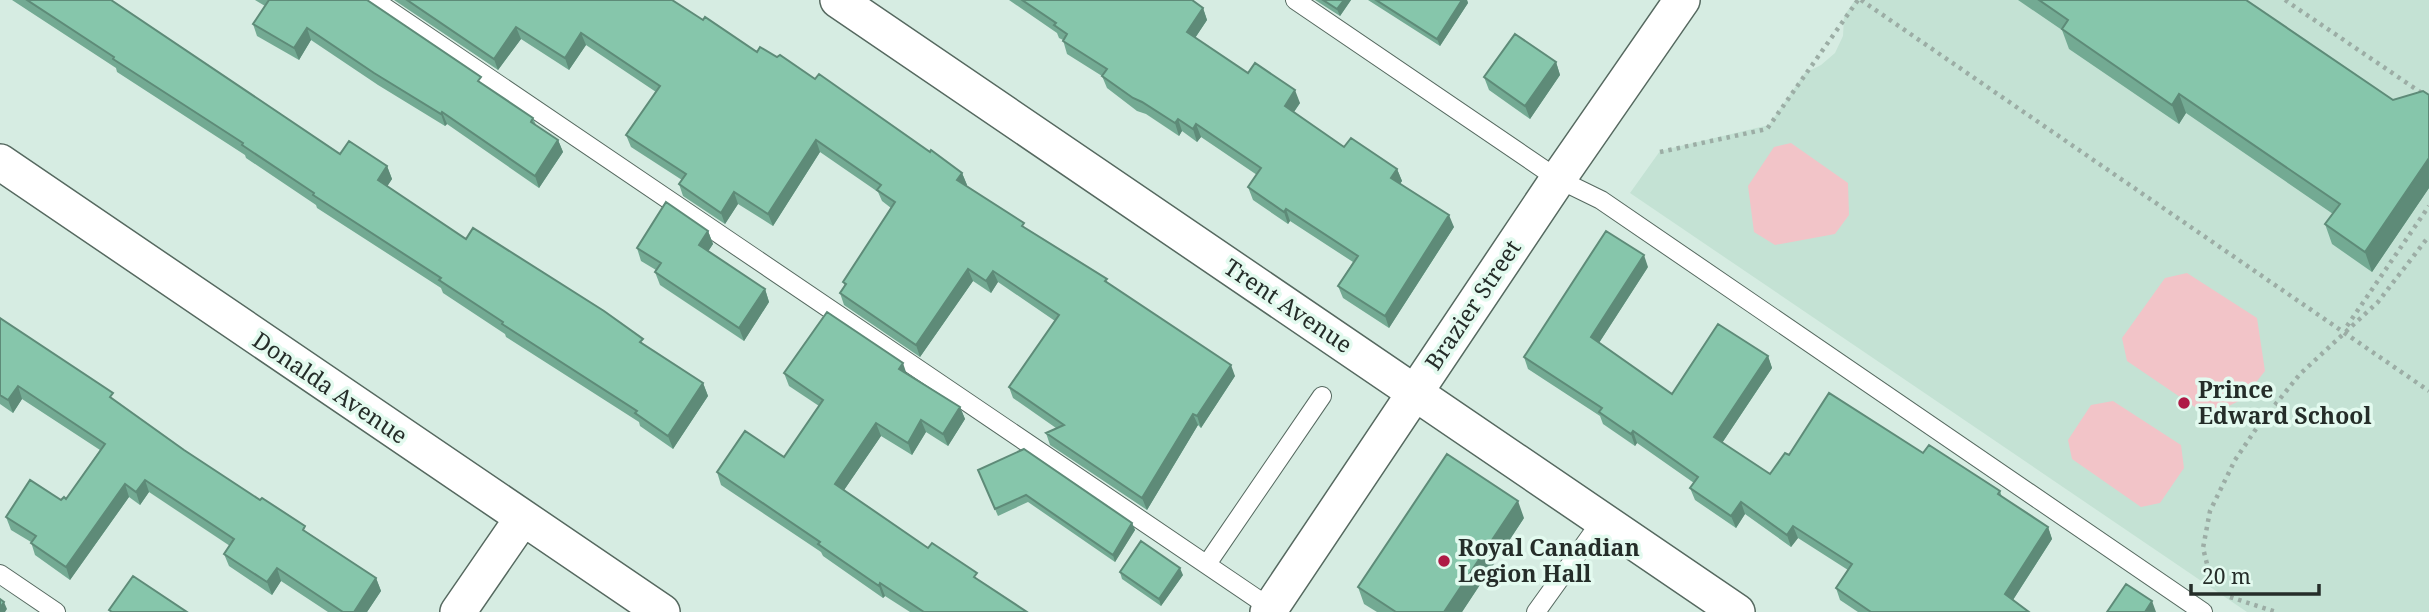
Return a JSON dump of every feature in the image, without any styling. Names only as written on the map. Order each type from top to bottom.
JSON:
[{"type":"street","name":"Trent Avenue","points":[[838,0],[1737,612]]},
{"type":"street","name":"Brazier Street","points":[[1272,611],[1558,179],[1682,0]]},
{"type":"street","name":"Donalda Avenue","points":[[0,162],[662,612]]},
{"type":"street","points":[[458,612],[522,519]]},
{"type":"lane","points":[[374,0],[1207,564],[1272,611]]},
{"type":"lane","points":[[1295,0],[1558,179],[1609,206],[2203,612]]},
{"type":"lane","points":[[1207,564],[1322,396]]},
{"type":"lane","points":[[1536,612],[1602,520]]},
{"type":"lane","points":[[0,574],[55,612]]},
{"type":"path","points":[[1660,152],[1767,129],[1860,0],[2429,391]]},
{"type":"path","points":[[2285,0],[2429,98]]},
{"type":"path","points":[[2342,333],[2429,206]]},
{"type":"path","points":[[2211,581],[2203,548],[2210,511],[2235,460],[2258,426],[2301,374],[2378,302],[2429,236]]},
{"type":"path","points":[[2222,590],[2232,599],[2260,605],[2276,612]]},
{"type":"shaded area","name":"Prince Edward School","points":[[1855,0],[2429,0],[2429,612],[2247,612],[1630,193],[1660,151],[1769,125],[1805,73],[1821,65],[1835,53],[1843,36],[1844,16]]},
{"type":"shaded area","points":[[1791,143],[1848,183],[1849,215],[1835,234],[1775,245],[1754,232],[1748,186],[1774,147]]},
{"type":"shaded area","points":[[2187,273],[2257,318],[2265,371],[2243,399],[2208,416],[2127,361],[2122,338],[2165,278]]},
{"type":"shaded area","points":[[2113,401],[2181,445],[2184,468],[2160,503],[2141,507],[2072,459],[2068,440],[2091,405]]},
{"type":"building","points":[[27,0],[111,0],[340,154],[349,141],[387,166],[378,180],[466,239],[473,228],[604,311],[643,339],[640,342],[703,383],[668,436],[635,413],[637,411],[502,324],[503,322],[439,280],[441,278],[313,195],[314,193],[242,145],[243,143]]},
{"type":"building","points":[[269,0],[367,0],[481,77],[478,81],[533,118],[531,122],[558,140],[535,176],[442,112],[441,114],[374,73],[307,28],[294,48],[253,24]]},
{"type":"building","points":[[407,0],[672,0],[703,20],[705,17],[757,52],[760,47],[777,57],[780,55],[815,79],[819,74],[962,173],[957,180],[1024,223],[1022,226],[1107,279],[1105,281],[1231,365],[1197,416],[1193,414],[1142,498],[1046,433],[1064,425],[1009,387],[1059,315],[993,271],[986,281],[968,269],[916,345],[840,293],[846,284],[843,282],[895,202],[877,190],[881,185],[816,140],[768,214],[734,192],[721,213],[679,184],[686,174],[626,135],[660,86],[581,33],[565,58],[516,27],[494,59]]},
{"type":"building","points":[[1022,0],[1192,0],[1203,8],[1187,32],[1248,73],[1255,63],[1295,90],[1285,106],[1344,147],[1351,138],[1397,169],[1391,178],[1449,215],[1385,316],[1338,286],[1358,256],[1248,187],[1261,168],[1196,124],[1193,129],[1178,119],[1175,123],[1133,98],[1102,76],[1107,69],[1063,41],[1067,34],[1054,25],[1056,23]]},
{"type":"building","points":[[1323,0],[1344,0],[1337,9]]},
{"type":"building","points":[[1376,0],[1462,0],[1437,39]]},
{"type":"building","points":[[2039,0],[2246,0],[2393,100],[2423,91],[2429,95],[2429,158],[2365,252],[2325,224],[2340,204],[2179,94],[2172,105],[2062,29],[2068,20]]},
{"type":"building","points":[[1515,34],[1556,62],[1525,106],[1484,77]]},
{"type":"building","points":[[666,202],[708,231],[699,245],[765,289],[739,328],[655,272],[661,263],[637,248]]},
{"type":"building","points":[[1606,231],[1644,255],[1591,337],[1672,394],[1718,324],[1768,356],[1714,437],[1770,474],[1785,453],[1789,455],[1829,393],[1923,453],[1929,445],[2000,491],[1998,494],[2048,527],[2005,594],[2029,612],[1871,612],[1836,588],[1852,564],[1793,526],[1787,535],[1741,502],[1731,516],[1690,488],[1698,477],[1633,431],[1631,434],[1599,412],[1602,408],[1524,357]]},
{"type":"building","points":[[827,312],[903,363],[899,369],[960,407],[943,434],[921,420],[908,443],[876,423],[835,484],[928,548],[932,543],[977,573],[974,577],[1027,612],[924,612],[880,583],[879,586],[717,472],[745,431],[784,457],[823,400],[784,373]]},
{"type":"building","points":[[0,318],[113,393],[110,397],[184,450],[305,526],[303,530],[376,578],[354,612],[343,612],[277,568],[267,582],[224,554],[234,539],[145,480],[136,492],[125,484],[66,567],[31,543],[36,536],[6,517],[30,480],[61,500],[64,497],[66,499],[105,444],[18,386],[8,400],[0,395]]},
{"type":"building","points":[[1024,449],[1132,523],[1113,555],[1026,495],[995,509],[978,470]]},
{"type":"building","name":"Royal Canadian Legion Hall","points":[[1447,454],[1518,501],[1444,612],[1396,612],[1358,587]]},
{"type":"building","points":[[1141,541],[1180,568],[1159,599],[1120,572]]},
{"type":"building","points":[[133,576],[187,612],[109,610]]},
{"type":"building","points":[[2126,584],[2152,601],[2145,612],[2107,612]]},
{"type":"place","name":"Prince Edward School","points":[[2184,403]]},
{"type":"place","name":"Royal Canadian Legion Hall","points":[[1444,561]]}]
